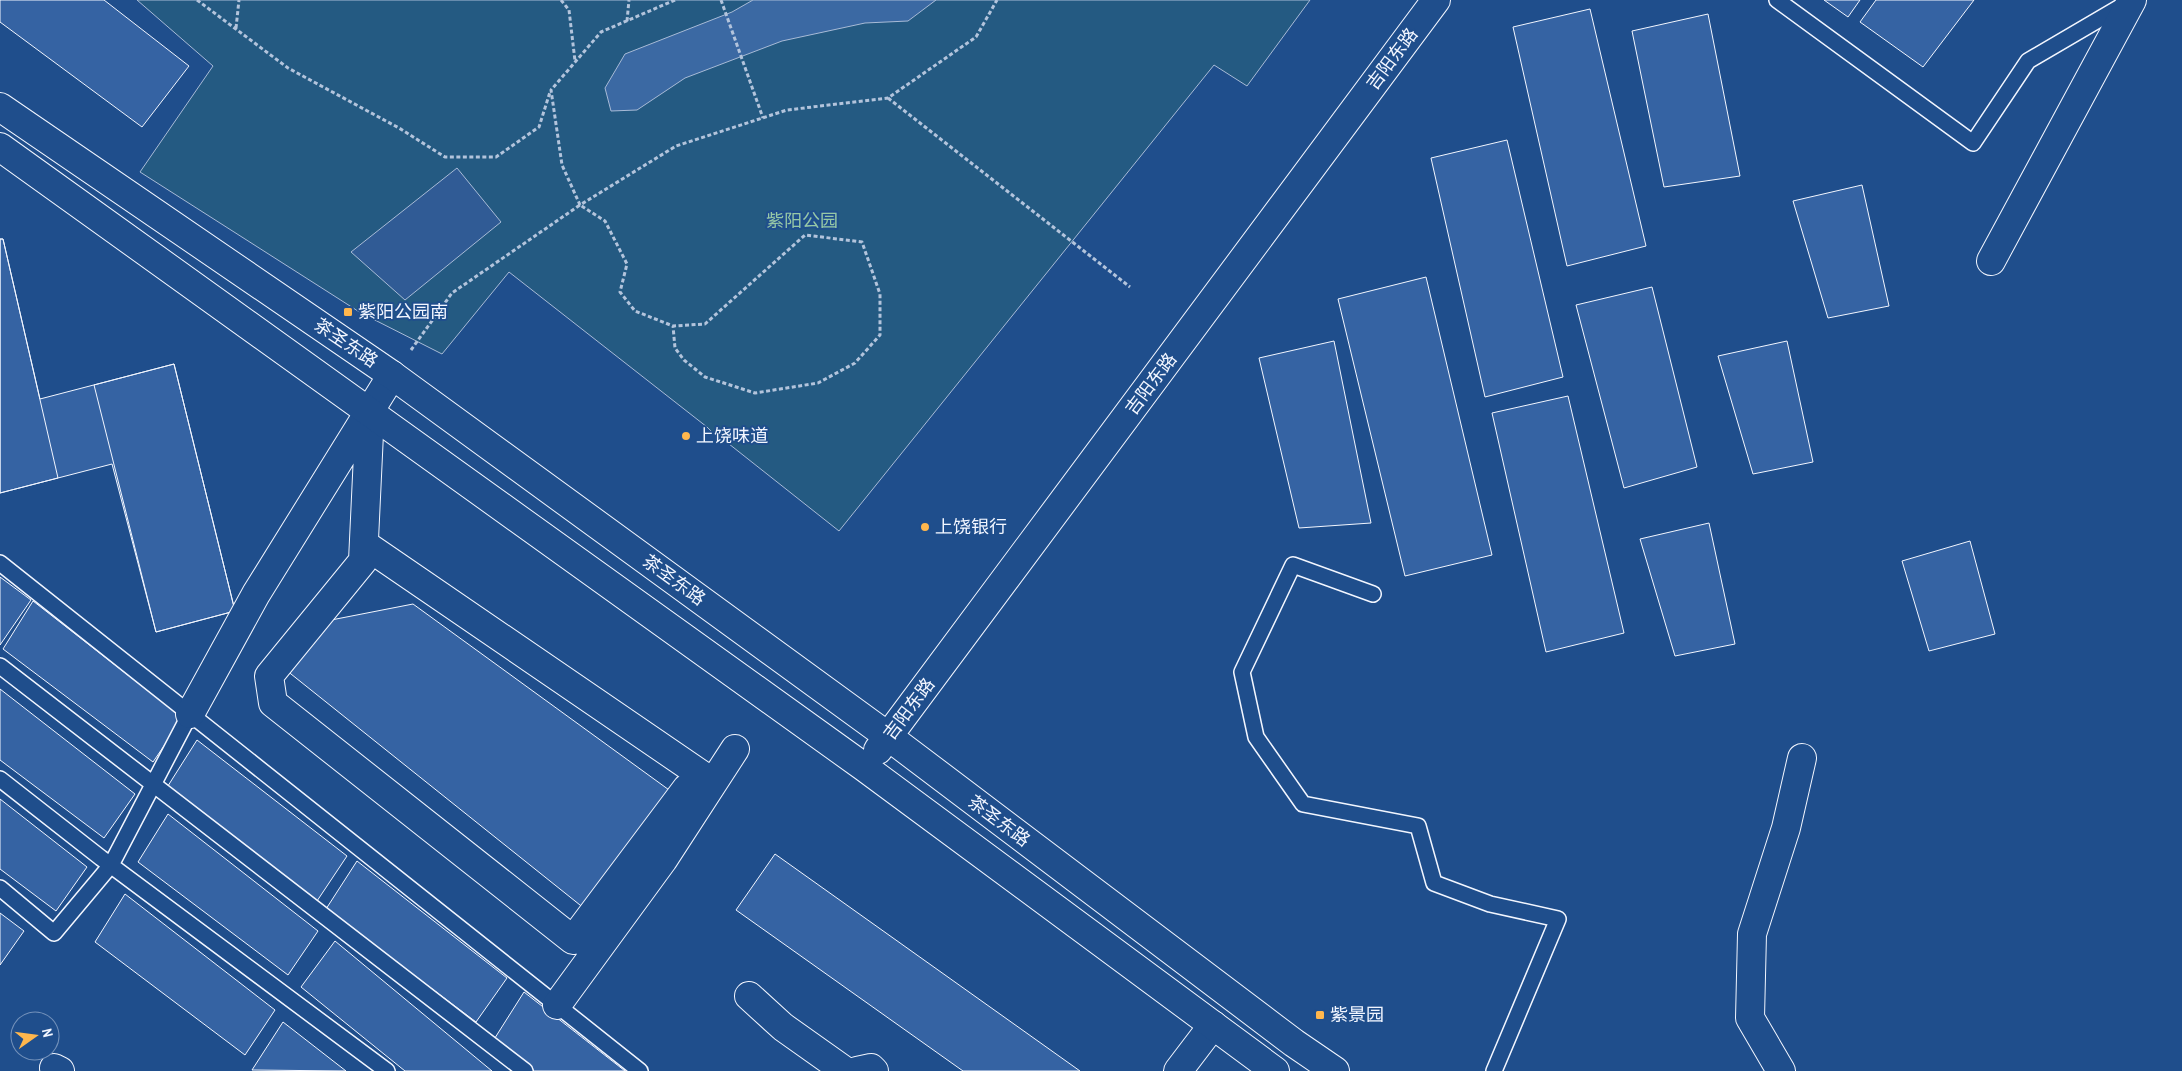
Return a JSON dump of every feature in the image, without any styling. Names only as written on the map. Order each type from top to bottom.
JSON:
[{"type":"main road","name":"吉阳东路","points":[[864,767],[1436,0]]},
{"type":"main road","points":[[1991,261],[2132,0]]},
{"type":"main road","name":"茶圣东路","points":[[0,107],[392,375],[888,737],[1278,1031],[1335,1071]]},
{"type":"main road","name":"茶圣东路","points":[[0,147],[864,767],[1275,1071]]},
{"type":"main road","points":[[190,714],[256,594],[392,375]]},
{"type":"main road","points":[[370,412],[363,561],[269,676],[273,703],[573,940],[687,788],[712,782]]},
{"type":"main road","points":[[364,544],[712,782]]},
{"type":"main road","points":[[556,1005],[663,860],[735,748]]},
{"type":"main road","points":[[1781,1071],[1750,1018],[1752,934],[1786,828],[1802,758]]},
{"type":"main road","points":[[749,996],[783,1027],[844,1071]]},
{"type":"main road","points":[[1178,1071],[1213,1025]]},
{"type":"main road","points":[[857,1071],[870,1068],[874,1071]]},
{"type":"lane","points":[[1777,0],[1973,143],[2028,61],[2132,0]]},
{"type":"lane","points":[[0,563],[640,1071]]},
{"type":"lane","points":[[1373,594],[1293,565],[1242,672],[1256,737],[1303,804],[1418,826],[1434,883],[1490,904],[1558,919],[1494,1071]]},
{"type":"lane","points":[[0,666],[525,1071]]},
{"type":"lane","points":[[0,888],[54,933],[111,865],[190,714]]},
{"type":"lane","points":[[0,779],[111,865],[387,1071]]},
{"type":"path","points":[[197,0],[288,68],[399,128],[445,156],[496,157],[539,127],[551,90],[601,32],[675,0]]},
{"type":"path","points":[[236,28],[239,0]]},
{"type":"path","points":[[561,0],[569,10],[575,62]]},
{"type":"path","points":[[627,21],[629,0]]},
{"type":"path","points":[[721,0],[763,118]]},
{"type":"path","points":[[392,375],[452,293],[580,205],[676,146],[788,110],[888,98],[976,37],[997,0]]},
{"type":"path","points":[[551,90],[562,165],[580,205],[605,222],[627,264],[620,292],[635,311],[673,326],[705,324],[805,235],[862,242],[880,294],[880,335],[855,363],[818,383],[755,393],[705,377],[684,360],[675,348],[673,326]]},
{"type":"path","points":[[888,98],[1130,287]]},
{"type":"green space","name":"紫阳公园","points":[[137,0],[1310,0],[1247,86],[1214,65],[839,531],[724,440],[720,440],[707,427],[509,272],[442,354],[361,313],[140,172],[213,66]]},
{"type":"shaded area","points":[[753,0],[936,0],[908,21],[865,23],[782,41],[685,78],[637,110],[611,111],[605,88],[625,54],[732,12]]},
{"type":"shaded area","points":[[457,168],[501,222],[405,300],[351,252]]},
{"type":"building","points":[[0,0],[104,0],[189,66],[142,127],[0,22]]},
{"type":"building","points":[[1824,0],[1860,0],[1848,17]]},
{"type":"building","points":[[1876,0],[1974,0],[1923,67],[1860,22]]},
{"type":"building","points":[[1590,9],[1646,246],[1567,266],[1513,27]]},
{"type":"building","points":[[1708,14],[1740,176],[1664,187],[1632,31]]},
{"type":"building","points":[[1507,140],[1563,377],[1485,397],[1431,158]]},
{"type":"building","points":[[1862,185],[1889,306],[1828,318],[1793,201]]},
{"type":"building","points":[[0,239],[3,239],[40,399],[174,364],[235,611],[156,632],[112,464],[0,493]]},
{"type":"building","points":[[0,239],[3,239],[58,478],[0,493]]},
{"type":"building","points":[[1426,277],[1492,555],[1405,576],[1338,299]]},
{"type":"building","points":[[1652,287],[1697,467],[1624,488],[1576,305]]},
{"type":"building","points":[[1334,341],[1371,523],[1299,528],[1259,358]]},
{"type":"building","points":[[1787,341],[1813,462],[1753,474],[1718,356]]},
{"type":"building","points":[[174,364],[235,611],[156,632],[94,385]]},
{"type":"building","points":[[1568,396],[1624,633],[1546,652],[1492,413]]},
{"type":"building","points":[[1709,523],[1735,644],[1675,656],[1640,539]]},
{"type":"building","points":[[1970,541],[1995,634],[1929,651],[1902,561]]},
{"type":"building","points":[[0,577],[31,600],[0,645]]},
{"type":"building","points":[[33,601],[183,718],[153,762],[3,649]]},
{"type":"building","points":[[413,604],[676,795],[590,913],[286,670],[326,621]]},
{"type":"building","points":[[0,689],[135,794],[104,838],[0,760]]},
{"type":"building","points":[[197,740],[347,856],[317,901],[166,789]]},
{"type":"building","points":[[0,799],[87,867],[56,911],[0,869]]},
{"type":"building","points":[[168,814],[318,931],[288,975],[138,862]]},
{"type":"building","points":[[775,854],[1080,1071],[963,1071],[736,910]]},
{"type":"building","points":[[357,861],[507,978],[476,1022],[326,909]]},
{"type":"building","points":[[125,894],[275,1010],[245,1055],[95,942]]},
{"type":"building","points":[[0,913],[24,931],[0,965]]},
{"type":"building","points":[[335,941],[492,1071],[405,1071],[301,987]]},
{"type":"building","points":[[524,992],[625,1071],[533,1071],[493,1041]]},
{"type":"building","points":[[283,1022],[346,1071],[252,1070]]},
{"type":"place","name":"紫阳公园南","points":[[348,312]]},
{"type":"place","name":"上饶味道","points":[[686,436]]},
{"type":"place","name":"上饶银行","points":[[925,527]]},
{"type":"place","name":"紫景园","points":[[1320,1015]]}]
